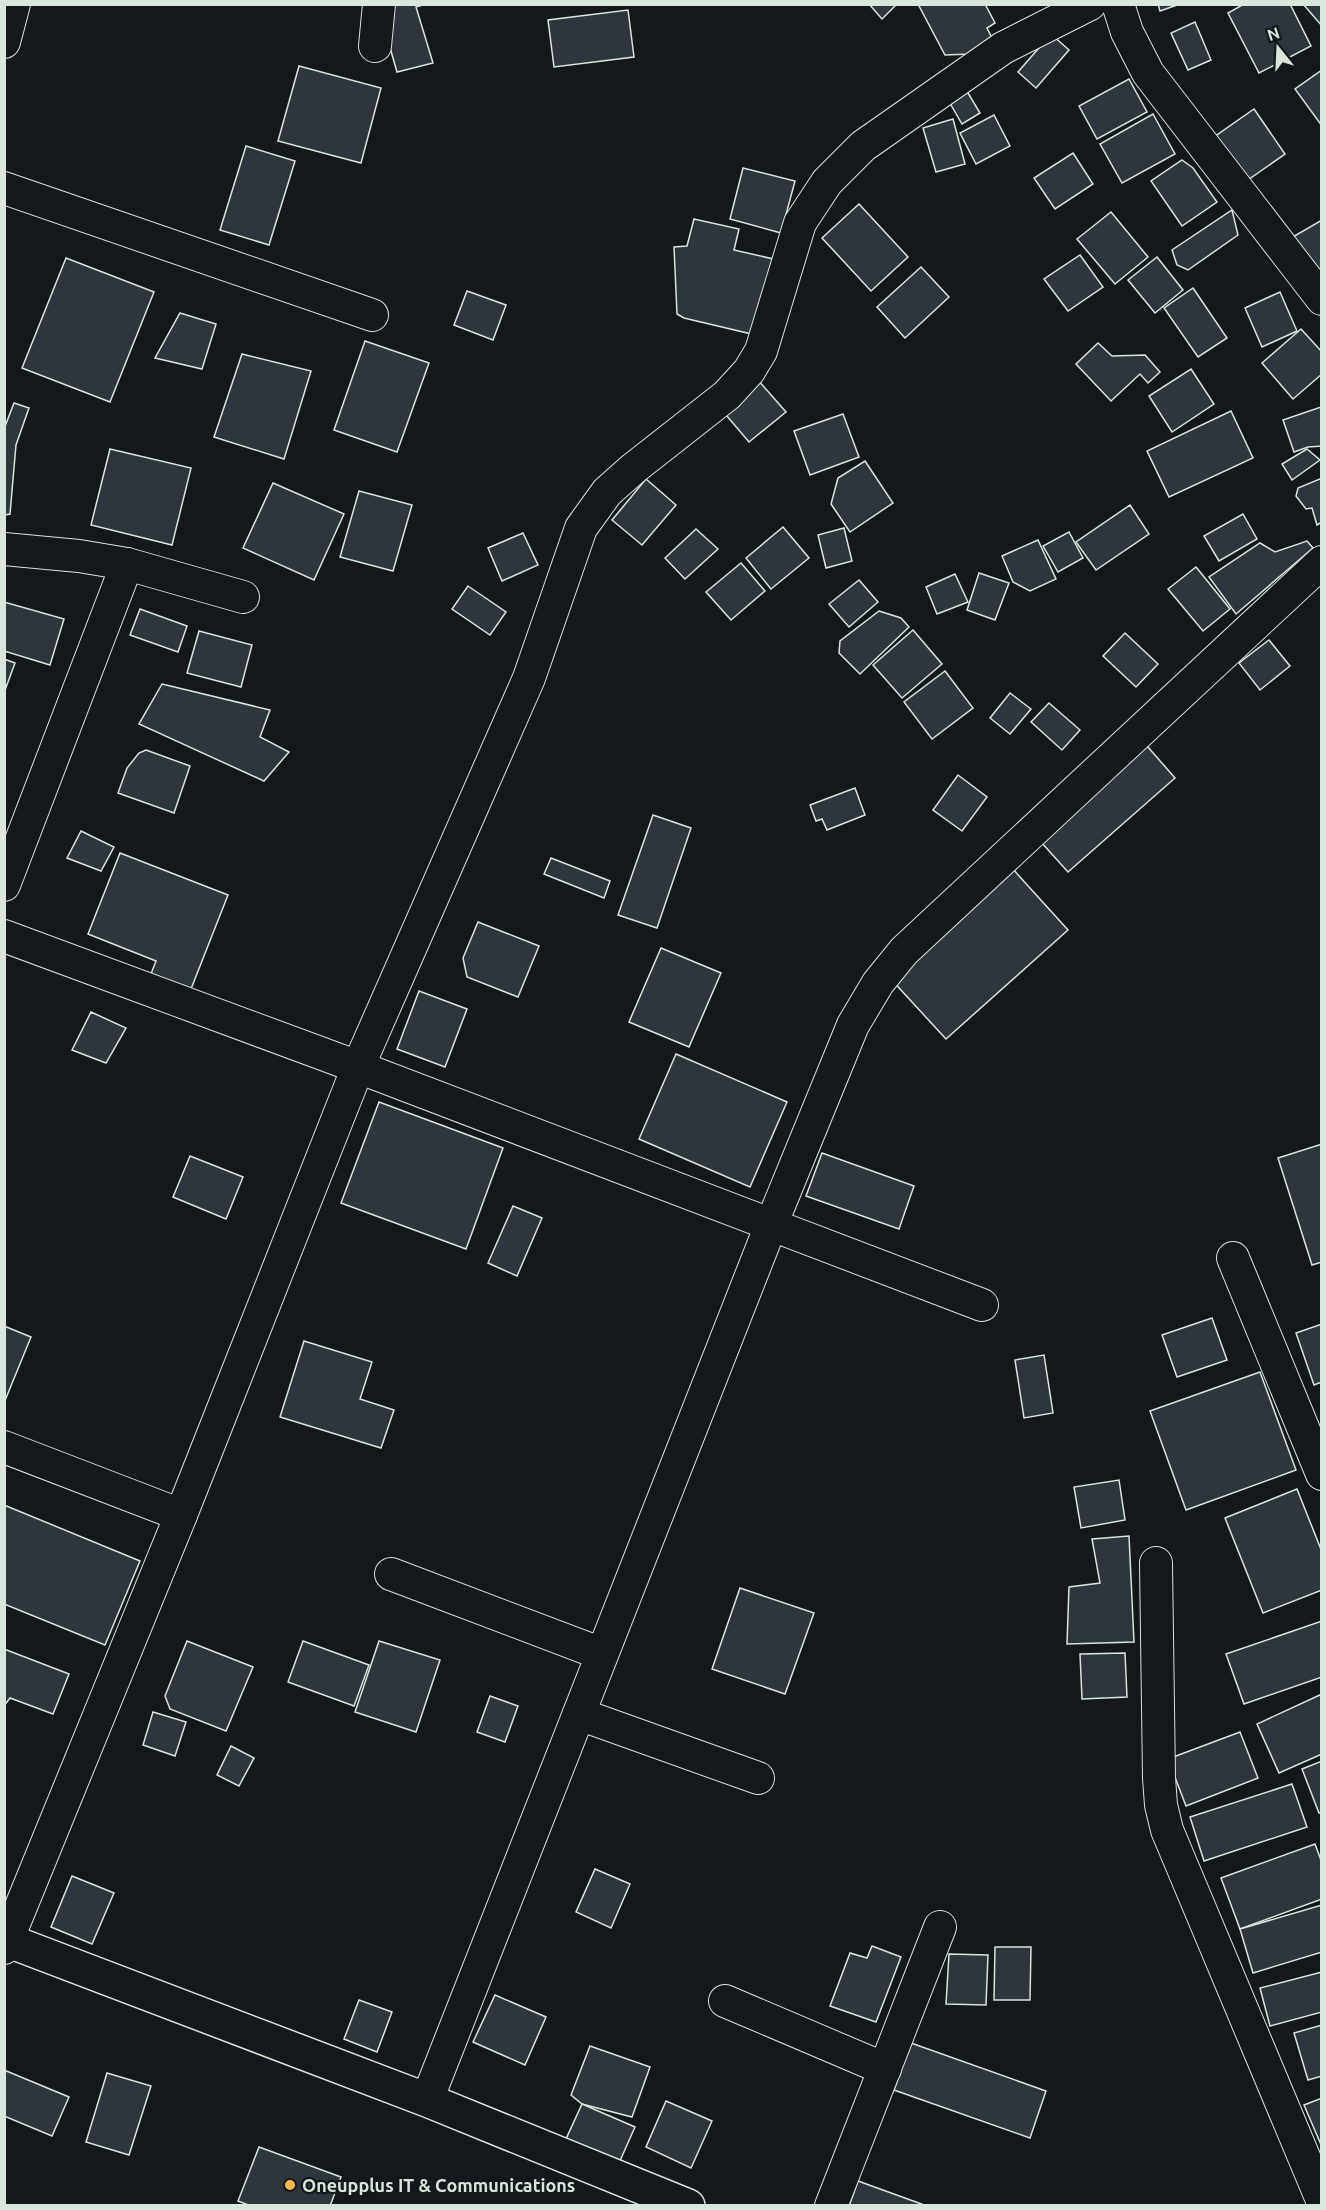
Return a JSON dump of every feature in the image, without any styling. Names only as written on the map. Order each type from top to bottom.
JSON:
[{"type":"street","points":[[4,42],[14,4]]},
{"type":"street","points":[[375,46],[379,4]]},
{"type":"street","points":[[688,2205],[427,2100],[5,1942],[181,1515],[358,1066],[529,678],[581,528],[607,492],[727,395],[748,370],[761,351],[801,223],[827,182],[863,146],[1003,48],[1090,4]]},
{"type":"street","points":[[1118,4],[1126,32],[1148,73],[1322,299]]},
{"type":"street","points":[[4,189],[372,315]]},
{"type":"street","points":[[4,549],[80,556],[127,564],[243,597]]},
{"type":"street","points":[[427,2100],[771,1225],[853,1025],[878,983],[904,951],[1322,562]]},
{"type":"street","points":[[4,885],[127,564]]},
{"type":"street","points":[[4,936],[358,1066],[982,1305]]},
{"type":"street","points":[[1233,1258],[1322,1474]]},
{"type":"street","points":[[4,1447],[181,1515]]},
{"type":"street","points":[[1156,1563],[1159,1778],[1161,1805],[1167,1830],[1322,2200]]},
{"type":"street","points":[[391,1574],[602,1654]]},
{"type":"street","points":[[579,1714],[758,1778]]},
{"type":"street","points":[[831,2205],[940,1927]]},
{"type":"street","points":[[725,2001],[885,2069]]},
{"type":"building","points":[[391,4],[426,4],[416,7],[433,63],[397,72],[383,23]]},
{"type":"building","points":[[869,4],[897,4],[882,19]]},
{"type":"building","points":[[918,4],[985,4],[995,23],[987,28],[994,42],[970,54],[945,55]]},
{"type":"building","points":[[1158,4],[1180,4],[1160,11]]},
{"type":"building","points":[[1244,4],[1290,4],[1311,46],[1259,73],[1228,13]]},
{"type":"building","points":[[1303,4],[1322,4],[1322,26]]},
{"type":"building","points":[[628,10],[634,57],[554,67],[548,20]]},
{"type":"building","points":[[1195,22],[1211,60],[1188,70],[1171,33]]},
{"type":"building","points":[[1051,34],[1069,50],[1036,88],[1018,72]]},
{"type":"building","points":[[299,66],[381,88],[361,163],[278,141]]},
{"type":"building","points":[[1322,70],[1322,126],[1295,89]]},
{"type":"building","points":[[1129,79],[1147,112],[1097,139],[1079,106]]},
{"type":"building","points":[[965,88],[980,113],[962,124],[947,98]]},
{"type":"building","points":[[1254,109],[1285,154],[1245,182],[1214,137]]},
{"type":"building","points":[[1153,114],[1175,154],[1122,183],[1100,144]]},
{"type":"building","points":[[994,115],[1010,146],[976,164],[960,133]]},
{"type":"building","points":[[953,119],[965,164],[936,172],[923,128]]},
{"type":"building","points":[[246,146],[295,161],[269,245],[220,230]]},
{"type":"building","points":[[1073,153],[1093,184],[1055,209],[1034,178]]},
{"type":"building","points":[[1182,160],[1193,168],[1217,202],[1182,226],[1151,181]]},
{"type":"building","points":[[743,168],[795,181],[781,233],[730,219]]},
{"type":"building","points":[[859,204],[908,257],[871,291],[822,238]]},
{"type":"building","points":[[1232,210],[1238,235],[1188,270],[1177,265],[1172,250]]},
{"type":"building","points":[[1111,212],[1148,257],[1115,284],[1077,239]]},
{"type":"building","points":[[694,219],[739,229],[734,250],[778,260],[760,336],[684,318],[677,314],[674,247],[687,246]]},
{"type":"building","points":[[1322,220],[1322,275],[1291,238]]},
{"type":"building","points":[[1080,255],[1103,287],[1068,311],[1044,279]]},
{"type":"building","points":[[1157,257],[1183,290],[1155,313],[1128,280]]},
{"type":"building","points":[[66,258],[154,292],[110,402],[22,368]]},
{"type":"building","points":[[921,267],[949,297],[905,338],[877,307]]},
{"type":"building","points":[[1193,288],[1227,338],[1198,357],[1164,308]]},
{"type":"building","points":[[467,291],[506,305],[493,340],[454,325]]},
{"type":"building","points":[[1280,292],[1297,331],[1262,347],[1245,308]]},
{"type":"building","points":[[180,313],[216,324],[202,369],[155,358]]},
{"type":"building","points":[[1301,329],[1322,352],[1322,374],[1293,399],[1262,363]]},
{"type":"building","points":[[365,341],[429,363],[397,452],[334,430]]},
{"type":"building","points":[[1098,343],[1112,356],[1145,355],[1160,372],[1148,383],[1140,374],[1111,401],[1076,364]]},
{"type":"building","points":[[242,354],[311,371],[284,459],[214,437]]},
{"type":"building","points":[[1191,369],[1214,404],[1172,432],[1149,396]]},
{"type":"building","points":[[757,379],[786,412],[749,442],[721,409]]},
{"type":"building","points":[[14,403],[29,408],[16,445],[10,514],[4,515],[4,429]]},
{"type":"building","points":[[1321,407],[1322,446],[1308,447],[1294,452],[1283,420]]},
{"type":"building","points":[[1231,411],[1253,458],[1169,497],[1147,451]]},
{"type":"building","points":[[843,414],[859,457],[810,475],[794,431]]},
{"type":"building","points":[[110,449],[191,468],[172,545],[91,525]]},
{"type":"building","points":[[1307,449],[1320,460],[1292,480],[1282,464]]},
{"type":"building","points":[[865,461],[893,503],[850,532],[831,504],[838,478]]},
{"type":"building","points":[[1322,478],[1322,522],[1317,525],[1312,508],[1306,509],[1296,496],[1298,488]]},
{"type":"building","points":[[646,479],[676,505],[642,545],[612,520]]},
{"type":"building","points":[[273,483],[344,514],[314,580],[243,548]]},
{"type":"building","points":[[359,491],[412,505],[393,571],[340,557]]},
{"type":"building","points":[[1130,505],[1149,534],[1096,570],[1076,542]]},
{"type":"building","points":[[1243,514],[1257,539],[1219,561],[1204,536]]},
{"type":"building","points":[[783,527],[809,558],[771,589],[746,558]]},
{"type":"building","points":[[844,528],[852,561],[826,568],[818,535]]},
{"type":"building","points":[[696,529],[718,549],[685,579],[665,558]]},
{"type":"building","points":[[1069,532],[1083,558],[1058,572],[1043,546]]},
{"type":"building","points":[[523,533],[538,565],[502,581],[488,548]]},
{"type":"building","points":[[1038,540],[1056,579],[1030,591],[1013,582],[1002,556]]},
{"type":"building","points":[[1307,541],[1313,548],[1236,614],[1209,577],[1260,543],[1275,552]]},
{"type":"building","points":[[741,563],[765,591],[731,620],[706,592]]},
{"type":"building","points":[[1196,567],[1230,609],[1203,631],[1168,589]]},
{"type":"building","points":[[979,573],[1009,583],[995,620],[967,610]]},
{"type":"building","points":[[955,574],[968,602],[937,614],[926,587]]},
{"type":"building","points":[[859,580],[878,602],[849,627],[829,604]]},
{"type":"building","points":[[468,586],[506,612],[490,635],[452,609]]},
{"type":"building","points":[[4,602],[64,619],[50,665],[4,651]]},
{"type":"building","points":[[140,609],[187,626],[178,652],[130,635]]},
{"type":"building","points":[[879,611],[901,618],[909,627],[860,674],[839,653],[840,641]]},
{"type":"building","points":[[913,630],[942,664],[902,698],[873,665]]},
{"type":"building","points":[[199,631],[252,645],[241,687],[187,673]]},
{"type":"building","points":[[1125,633],[1158,664],[1136,687],[1103,656]]},
{"type":"building","points":[[1269,640],[1290,666],[1260,690],[1239,663]]},
{"type":"building","points":[[4,659],[15,663],[4,693]]},
{"type":"building","points":[[945,671],[973,708],[932,739],[904,702]]},
{"type":"building","points":[[162,684],[270,710],[260,737],[289,752],[264,781],[139,724]]},
{"type":"building","points":[[1010,693],[1031,709],[1010,734],[990,718]]},
{"type":"building","points":[[1049,703],[1080,730],[1062,750],[1031,722]]},
{"type":"building","points":[[1140,738],[1175,778],[1068,872],[1032,832]]},
{"type":"building","points":[[146,750],[190,766],[174,813],[118,793],[127,768],[139,753]]},
{"type":"building","points":[[958,775],[987,797],[962,831],[933,810]]},
{"type":"building","points":[[855,788],[865,815],[827,830],[822,819],[816,821],[810,805]]},
{"type":"building","points":[[653,815],[691,828],[657,928],[618,915]]},
{"type":"building","points":[[81,831],[114,847],[101,871],[67,858]]},
{"type":"building","points":[[120,853],[228,895],[189,994],[149,979],[156,961],[88,934]]},
{"type":"building","points":[[551,858],[610,881],[604,898],[544,874]]},
{"type":"building","points":[[1011,867],[1068,930],[946,1039],[889,977]]},
{"type":"building","points":[[478,922],[539,946],[518,997],[467,977],[463,958]]},
{"type":"building","points":[[661,948],[721,973],[689,1047],[629,1022]]},
{"type":"building","points":[[419,991],[467,1009],[445,1067],[397,1049]]},
{"type":"building","points":[[91,1012],[126,1028],[106,1063],[72,1050]]},
{"type":"building","points":[[676,1054],[787,1102],[750,1187],[639,1139]]},
{"type":"building","points":[[379,1102],[503,1148],[466,1249],[341,1203]]},
{"type":"building","points":[[1322,1144],[1322,1262],[1312,1265],[1278,1158]]},
{"type":"building","points":[[822,1153],[914,1186],[899,1229],[806,1196]]},
{"type":"building","points":[[190,1156],[243,1177],[226,1219],[173,1197]]},
{"type":"building","points":[[513,1206],[542,1218],[517,1276],[488,1263]]},
{"type":"building","points":[[1212,1318],[1227,1360],[1177,1377],[1162,1335]]},
{"type":"building","points":[[1322,1324],[1322,1382],[1314,1385],[1296,1333]]},
{"type":"building","points":[[4,1326],[31,1337],[4,1403]]},
{"type":"building","points":[[304,1341],[372,1362],[360,1399],[394,1410],[381,1448],[280,1417]]},
{"type":"building","points":[[1044,1355],[1053,1413],[1024,1418],[1015,1360]]},
{"type":"building","points":[[1260,1372],[1296,1470],[1186,1510],[1150,1411]]},
{"type":"building","points":[[1119,1480],[1125,1520],[1081,1528],[1074,1487]]},
{"type":"building","points":[[1297,1489],[1322,1552],[1322,1590],[1263,1613],[1225,1518]]},
{"type":"building","points":[[4,1505],[140,1561],[105,1645],[4,1604]]},
{"type":"building","points":[[1129,1536],[1134,1642],[1067,1644],[1069,1587],[1100,1583],[1092,1539]]},
{"type":"building","points":[[740,1588],[814,1613],[785,1694],[712,1669]]},
{"type":"building","points":[[1322,1621],[1322,1677],[1244,1704],[1226,1654]]},
{"type":"building","points":[[187,1641],[253,1667],[226,1731],[170,1709],[165,1696]]},
{"type":"building","points":[[303,1641],[369,1665],[354,1706],[288,1682]]},
{"type":"building","points":[[379,1641],[440,1660],[416,1732],[355,1712]]},
{"type":"building","points":[[4,1649],[69,1674],[53,1714],[10,1698],[4,1706]]},
{"type":"building","points":[[1125,1653],[1127,1697],[1082,1699],[1080,1654]]},
{"type":"building","points":[[1322,1694],[1322,1754],[1279,1773],[1257,1724]]},
{"type":"building","points":[[490,1696],[518,1706],[505,1742],[477,1732]]},
{"type":"building","points":[[153,1712],[186,1722],[175,1756],[143,1745]]},
{"type":"building","points":[[1240,1732],[1258,1778],[1186,1806],[1168,1759]]},
{"type":"building","points":[[231,1746],[254,1758],[239,1786],[217,1775]]},
{"type":"building","points":[[1322,1761],[1322,1812],[1319,1813],[1302,1769]]},
{"type":"building","points":[[1292,1784],[1307,1827],[1204,1861],[1190,1817]]},
{"type":"building","points":[[1315,1844],[1322,1863],[1322,1899],[1240,1929],[1221,1878]]},
{"type":"building","points":[[595,1869],[630,1884],[611,1928],[576,1912]]},
{"type":"building","points":[[72,1876],[114,1893],[92,1944],[51,1927]]},
{"type":"building","points":[[1322,1905],[1322,1952],[1253,1973],[1240,1929]]},
{"type":"building","points":[[872,1946],[901,1957],[876,2022],[830,2006],[850,1953],[867,1958]]},
{"type":"building","points":[[995,1947],[1031,1947],[1030,2000],[994,2000]]},
{"type":"building","points":[[949,1954],[988,1955],[986,2005],[946,2004]]},
{"type":"building","points":[[1322,1972],[1322,2012],[1270,2026],[1260,1988]]},
{"type":"building","points":[[495,1995],[546,2017],[525,2065],[473,2042]]},
{"type":"building","points":[[359,2000],[392,2012],[377,2052],[344,2039]]},
{"type":"building","points":[[1322,2025],[1322,2076],[1308,2080],[1294,2033]]},
{"type":"building","points":[[911,2043],[1046,2091],[1030,2138],[894,2090]]},
{"type":"building","points":[[590,2046],[650,2067],[632,2117],[582,2104],[571,2095]]},
{"type":"building","points":[[4,2070],[69,2097],[52,2136],[4,2116]]},
{"type":"building","points":[[107,2073],[151,2086],[129,2155],[86,2142]]},
{"type":"building","points":[[1322,2098],[1322,2147],[1304,2105]]},
{"type":"building","points":[[666,2101],[712,2121],[691,2168],[646,2147]]},
{"type":"building","points":[[582,2104],[635,2127],[619,2163],[566,2139]]},
{"type":"building","points":[[259,2147],[341,2177],[330,2206],[251,2206],[238,2201]]},
{"type":"building","points":[[858,2181],[927,2206],[849,2206]]},
{"type":"place","name":"Oneupplus IT & Communications","points":[[290,2185]]}]
